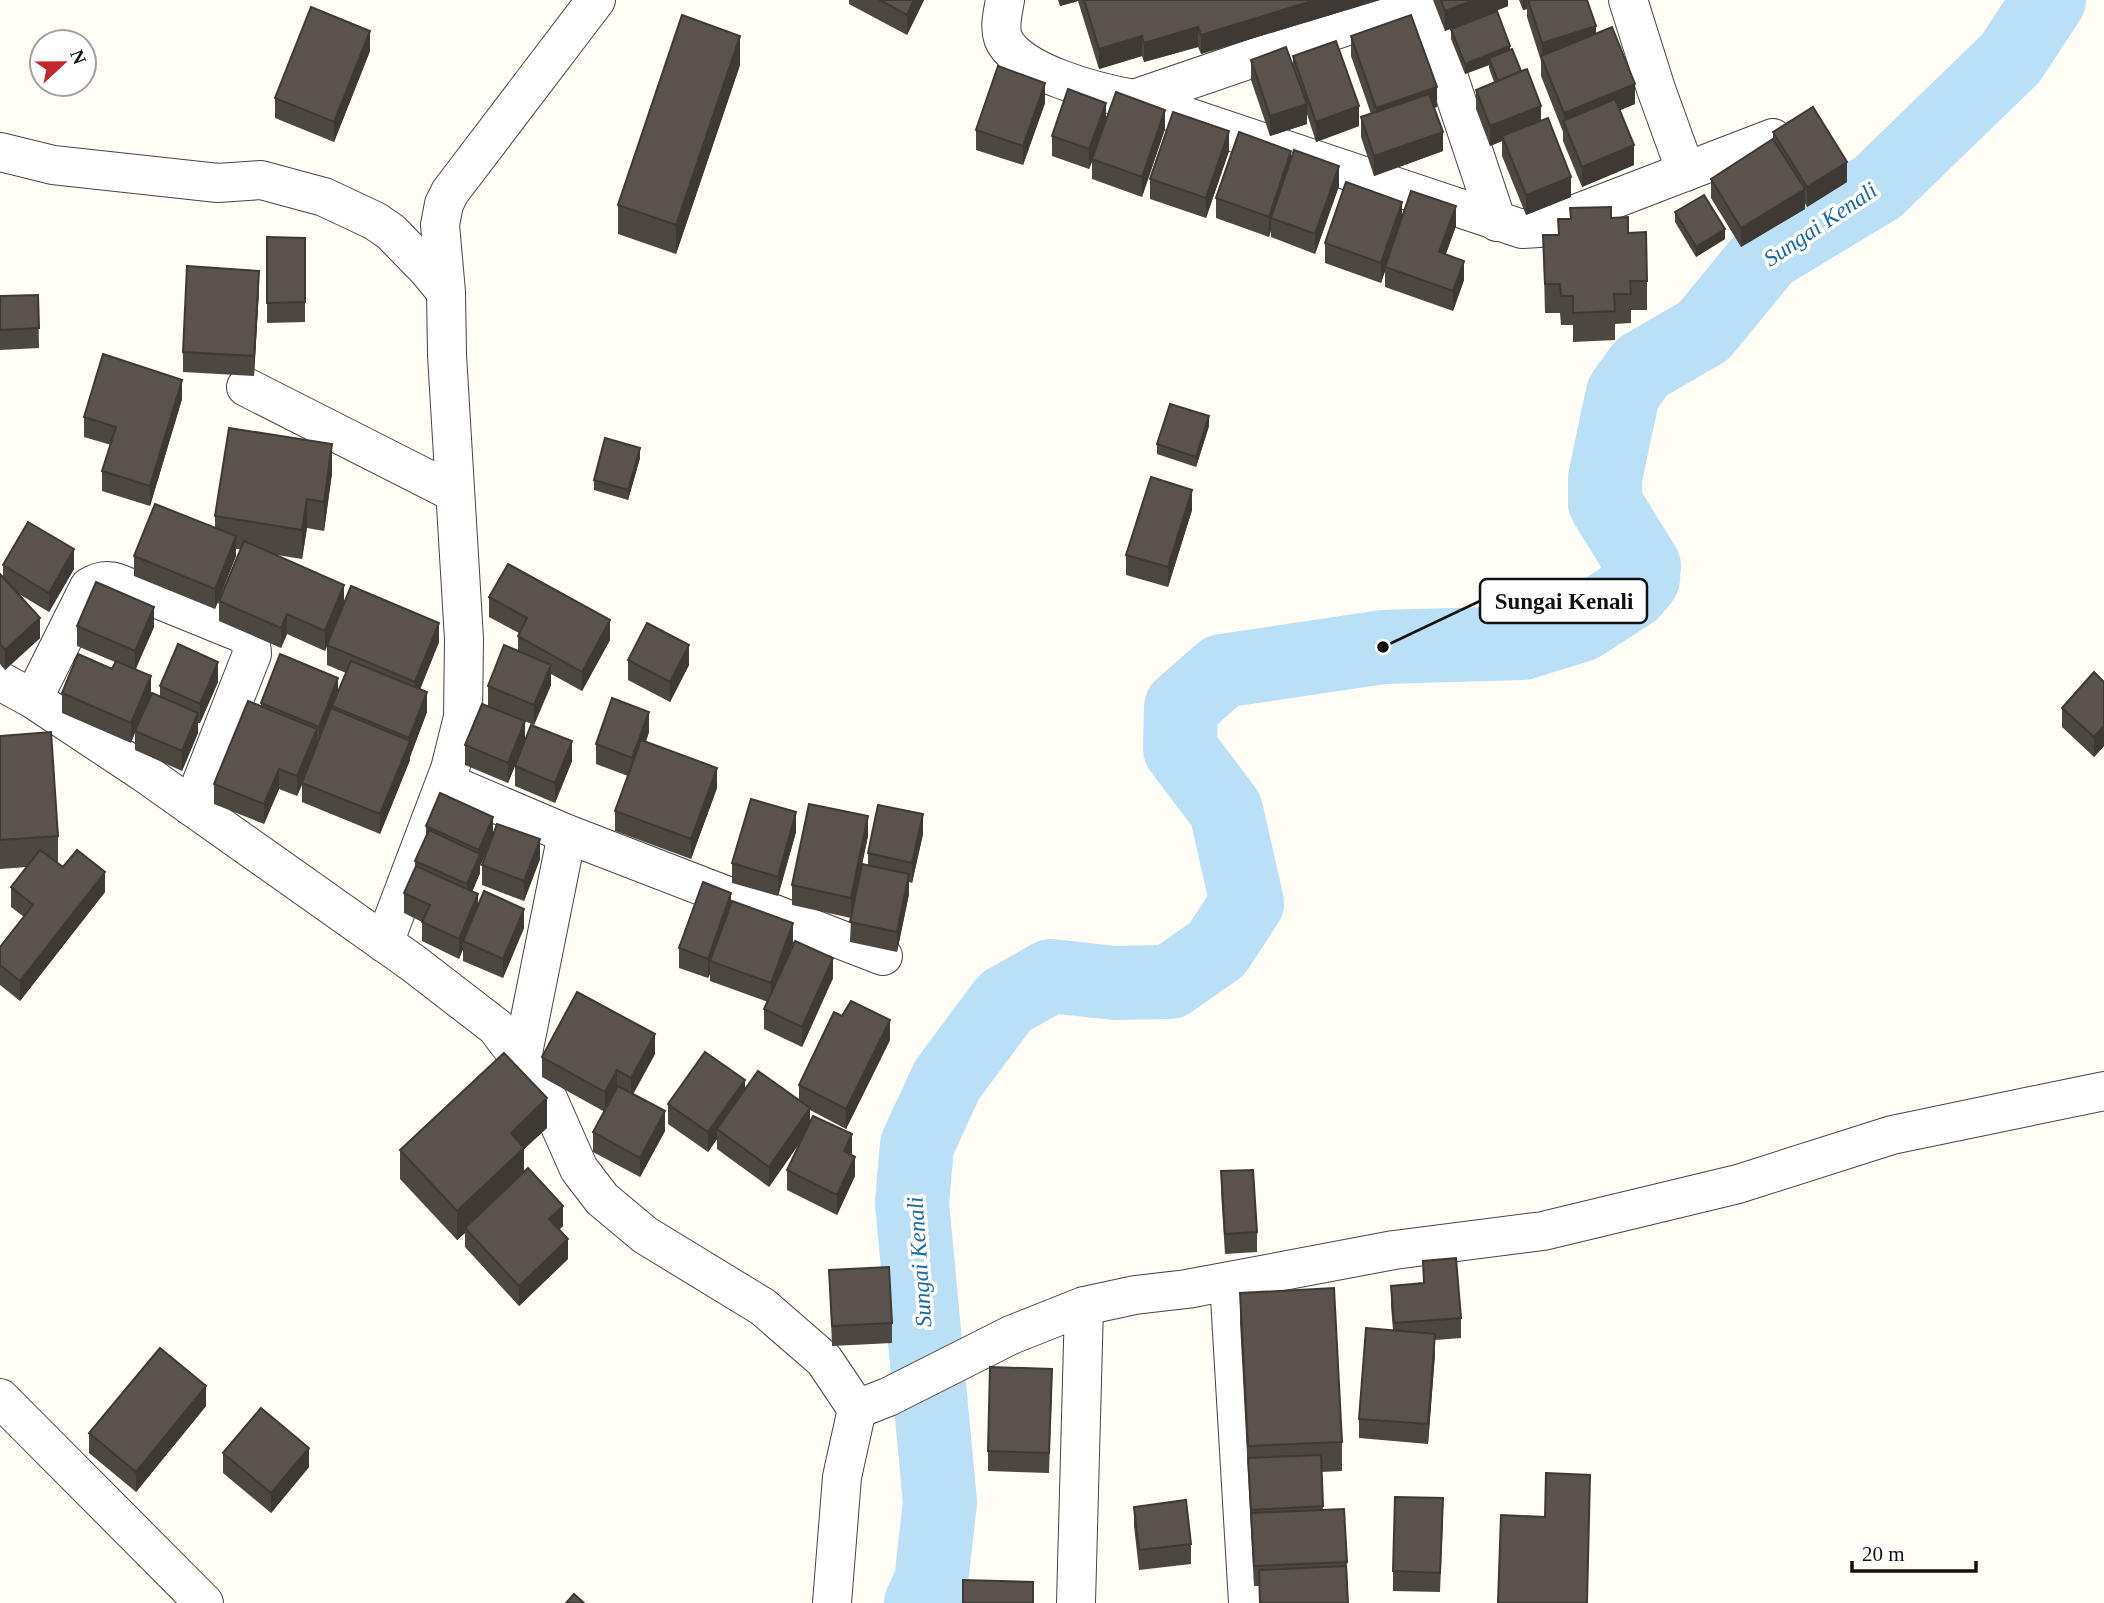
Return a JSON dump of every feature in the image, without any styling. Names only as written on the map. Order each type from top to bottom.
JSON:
[{"type":"street","points":[[384,943],[445,782],[463,717],[465,691],[446,292],[440,225],[444,204],[450,192],[596,0]]},
{"type":"street","points":[[1005,0],[1001,25],[1003,38],[1014,54],[1037,68],[1097,92],[1134,99],[1522,229],[1539,228],[1773,138]]},
{"type":"street","points":[[1134,99],[1423,0],[1497,222]]},
{"type":"street","points":[[1628,0],[1686,172]]},
{"type":"street","points":[[0,152],[53,165],[218,183],[261,180],[324,197],[375,221],[391,232],[446,292]]},
{"type":"street","points":[[246,387],[455,493]]},
{"type":"street","points":[[33,699],[89,587],[98,582],[109,580],[118,583],[241,633],[252,647],[252,654],[192,807]]},
{"type":"street","points":[[0,681],[33,699],[192,807],[384,943],[496,1027],[522,1058],[545,1092],[579,1169],[602,1199],[645,1234],[763,1307],[873,1403]]},
{"type":"street","points":[[445,782],[567,834],[883,956]]},
{"type":"street","points":[[522,1058],[567,834]]},
{"type":"street","points":[[832,1603],[842,1477],[873,1403],[1011,1335],[1084,1306],[1135,1295],[1187,1289],[1394,1250],[1543,1231],[1738,1184],[1892,1135],[2104,1091]]},
{"type":"street","points":[[1229,1281],[1248,1603]]},
{"type":"street","points":[[1076,1603],[1084,1306]]},
{"type":"street","points":[[0,1398],[204,1603]]},
{"type":"building","points":[[880,0],[914,0],[907,15]]},
{"type":"building","points":[[1084,0],[1315,0],[1201,35],[1198,27],[1144,43],[1142,36],[1099,49]]},
{"type":"building","points":[[1441,0],[1474,0],[1445,11]]},
{"type":"building","points":[[1528,0],[1587,0],[1596,26],[1542,43]]},
{"type":"building","points":[[311,7],[370,31],[334,122],[275,98]]},
{"type":"building","points":[[1497,11],[1510,46],[1465,64],[1451,29]]},
{"type":"building","points":[[682,15],[740,36],[676,225],[618,205]]},
{"type":"building","points":[[1411,15],[1437,87],[1376,108],[1351,36]]},
{"type":"building","points":[[1612,27],[1635,84],[1564,113],[1541,56]]},
{"type":"building","points":[[1336,41],[1359,106],[1316,122],[1293,56]]},
{"type":"building","points":[[1286,47],[1307,104],[1270,116],[1251,60]]},
{"type":"building","points":[[1512,49],[1521,71],[1498,81],[1489,58]]},
{"type":"building","points":[[998,66],[1045,83],[1023,146],[976,130]]},
{"type":"building","points":[[1527,69],[1541,106],[1490,126],[1476,90]]},
{"type":"building","points":[[1068,89],[1106,103],[1089,149],[1052,136]]},
{"type":"building","points":[[1116,92],[1165,110],[1142,177],[1092,159]]},
{"type":"building","points":[[1429,94],[1443,132],[1374,156],[1361,117]]},
{"type":"building","points":[[1615,99],[1634,145],[1582,167],[1563,121]]},
{"type":"building","points":[[1813,107],[1847,162],[1807,187],[1773,132]]},
{"type":"building","points":[[1173,112],[1229,131],[1206,198],[1150,179]]},
{"type":"building","points":[[1548,118],[1571,177],[1526,195],[1502,136]]},
{"type":"building","points":[[1239,132],[1291,151],[1269,217],[1216,198]]},
{"type":"building","points":[[1773,139],[1805,189],[1741,228],[1711,179]]},
{"type":"building","points":[[1294,150],[1339,166],[1315,234],[1271,218]]},
{"type":"building","points":[[1346,182],[1402,202],[1381,263],[1325,243]]},
{"type":"building","points":[[1411,191],[1456,206],[1439,252],[1464,261],[1453,291],[1385,267]]},
{"type":"building","points":[[1704,195],[1725,229],[1696,247],[1675,212]]},
{"type":"building","points":[[1611,207],[1611,218],[1628,217],[1628,233],[1646,232],[1647,281],[1630,281],[1631,294],[1614,294],[1615,311],[1573,313],[1573,296],[1561,296],[1560,284],[1545,284],[1543,235],[1559,235],[1558,219],[1571,219],[1570,208]]},
{"type":"building","points":[[267,237],[305,238],[305,302],[267,303]]},
{"type":"building","points":[[187,266],[259,271],[254,356],[183,352]]},
{"type":"building","points":[[38,295],[39,328],[0,330],[0,296]]},
{"type":"building","points":[[103,354],[182,380],[150,486],[102,471],[116,427],[84,417]]},
{"type":"building","points":[[1170,404],[1209,416],[1196,457],[1157,444]]},
{"type":"building","points":[[229,428],[332,444],[324,502],[307,499],[302,530],[215,516]]},
{"type":"building","points":[[605,438],[640,448],[628,490],[594,480]]},
{"type":"building","points":[[1151,477],[1192,490],[1168,567],[1126,555]]},
{"type":"building","points":[[155,504],[236,536],[215,589],[134,556]]},
{"type":"building","points":[[28,522],[74,549],[49,593],[3,565]]},
{"type":"building","points":[[244,541],[344,585],[325,631],[287,614],[281,628],[219,601]]},
{"type":"building","points":[[508,564],[610,620],[582,672],[518,636],[527,618],[489,597]]},
{"type":"building","points":[[0,574],[40,618],[5,650],[0,644]]},
{"type":"building","points":[[96,582],[154,607],[135,651],[77,626]]},
{"type":"building","points":[[351,586],[439,623],[415,682],[327,645]]},
{"type":"building","points":[[647,623],[689,645],[670,682],[628,660]]},
{"type":"building","points":[[178,644],[218,662],[200,704],[160,686]]},
{"type":"building","points":[[504,645],[551,665],[534,705],[488,686]]},
{"type":"building","points":[[78,654],[112,669],[116,661],[151,676],[131,723],[62,693]]},
{"type":"building","points":[[280,654],[338,678],[319,727],[261,703]]},
{"type":"building","points":[[351,661],[427,692],[409,738],[332,706]]},
{"type":"building","points":[[2094,672],[2104,682],[2104,726],[2094,737],[2062,708]]},
{"type":"building","points":[[152,693],[198,713],[182,751],[135,731]]},
{"type":"building","points":[[612,698],[649,712],[632,758],[596,744]]},
{"type":"building","points":[[248,701],[317,729],[297,776],[279,769],[264,804],[214,784]]},
{"type":"building","points":[[482,704],[525,721],[508,763],[465,745]]},
{"type":"building","points":[[331,708],[410,741],[380,814],[302,783]]},
{"type":"building","points":[[531,725],[572,741],[555,783],[515,766]]},
{"type":"building","points":[[51,732],[58,836],[0,840],[0,736]]},
{"type":"building","points":[[641,740],[717,768],[691,839],[615,811]]},
{"type":"building","points":[[440,793],[493,817],[479,850],[426,826]]},
{"type":"building","points":[[751,799],[796,812],[778,877],[732,863]]},
{"type":"building","points":[[809,804],[868,816],[851,898],[792,885]]},
{"type":"building","points":[[878,805],[923,814],[912,863],[868,853]]},
{"type":"building","points":[[497,824],[540,839],[524,881],[482,865]]},
{"type":"building","points":[[429,830],[480,854],[467,884],[415,861]]},
{"type":"building","points":[[40,850],[63,867],[77,850],[105,872],[20,981],[0,965],[0,947],[33,905],[11,887]]},
{"type":"building","points":[[862,864],[909,874],[897,932],[850,922]]},
{"type":"building","points":[[416,866],[478,894],[459,939],[422,922],[430,905],[404,893]]},
{"type":"building","points":[[703,882],[731,893],[708,959],[679,948]]},
{"type":"building","points":[[484,891],[524,909],[503,959],[463,941]]},
{"type":"building","points":[[732,901],[793,923],[771,983],[710,961]]},
{"type":"building","points":[[795,941],[833,958],[802,1027],[764,1009]]},
{"type":"building","points":[[577,992],[655,1034],[631,1078],[617,1070],[605,1092],[542,1057]]},
{"type":"building","points":[[851,1001],[890,1020],[846,1109],[799,1085],[834,1012],[842,1016]]},
{"type":"building","points":[[705,1052],[745,1080],[708,1132],[668,1104]]},
{"type":"building","points":[[504,1053],[547,1098],[511,1133],[524,1148],[457,1211],[400,1150]]},
{"type":"building","points":[[758,1071],[810,1108],[769,1167],[717,1129]]},
{"type":"building","points":[[618,1086],[665,1111],[640,1158],[593,1132]]},
{"type":"building","points":[[813,1116],[852,1134],[844,1151],[855,1157],[837,1195],[787,1170]]},
{"type":"building","points":[[528,1168],[563,1206],[549,1219],[568,1239],[519,1286],[465,1228]]},
{"type":"building","points":[[1253,1170],[1257,1232],[1225,1234],[1221,1171]]},
{"type":"building","points":[[1456,1258],[1461,1318],[1394,1323],[1391,1286],[1424,1283],[1423,1261]]},
{"type":"building","points":[[889,1267],[892,1323],[832,1326],[829,1270]]},
{"type":"building","points":[[1334,1288],[1342,1442],[1248,1446],[1240,1293]]},
{"type":"building","points":[[1366,1328],[1435,1334],[1428,1424],[1359,1419]]},
{"type":"building","points":[[160,1348],[206,1386],[136,1472],[89,1433]]},
{"type":"building","points":[[990,1367],[1052,1369],[1049,1453],[988,1451]]},
{"type":"building","points":[[261,1408],[309,1448],[271,1493],[223,1453]]},
{"type":"building","points":[[1321,1455],[1323,1506],[1251,1510],[1248,1458]]},
{"type":"building","points":[[1546,1473],[1590,1475],[1587,1603],[1498,1603],[1501,1515],[1545,1517]]},
{"type":"building","points":[[1395,1497],[1443,1498],[1440,1573],[1393,1571]]},
{"type":"building","points":[[1186,1500],[1191,1544],[1139,1550],[1134,1507]]},
{"type":"building","points":[[1344,1509],[1347,1562],[1254,1566],[1251,1513]]},
{"type":"building","points":[[1346,1566],[1348,1603],[1260,1603],[1259,1570]]},
{"type":"building","points":[[963,1580],[1033,1582],[1033,1603],[963,1603]]},
{"type":"building","points":[[574,1594],[584,1603],[566,1603]]},
{"type":"waterway","name":"Sungai Kenali","points":[[921,1603],[931,1582],[940,1502],[912,1203],[917,1145],[947,1080],[1005,1002],[1051,976],[1115,983],[1170,982],[1217,949],[1247,903],[1226,810],[1180,749],[1181,707],[1222,671],[1383,647],[1523,643],[1581,625],[1632,592],[1643,579],[1644,566],[1605,503],[1605,478],[1623,393],[1642,367],[1704,331],[1767,254],[1878,187],[2011,58],[2049,0]]},
{"type":"place","name":"Sungai Kenali","points":[[1383,647]]}]
